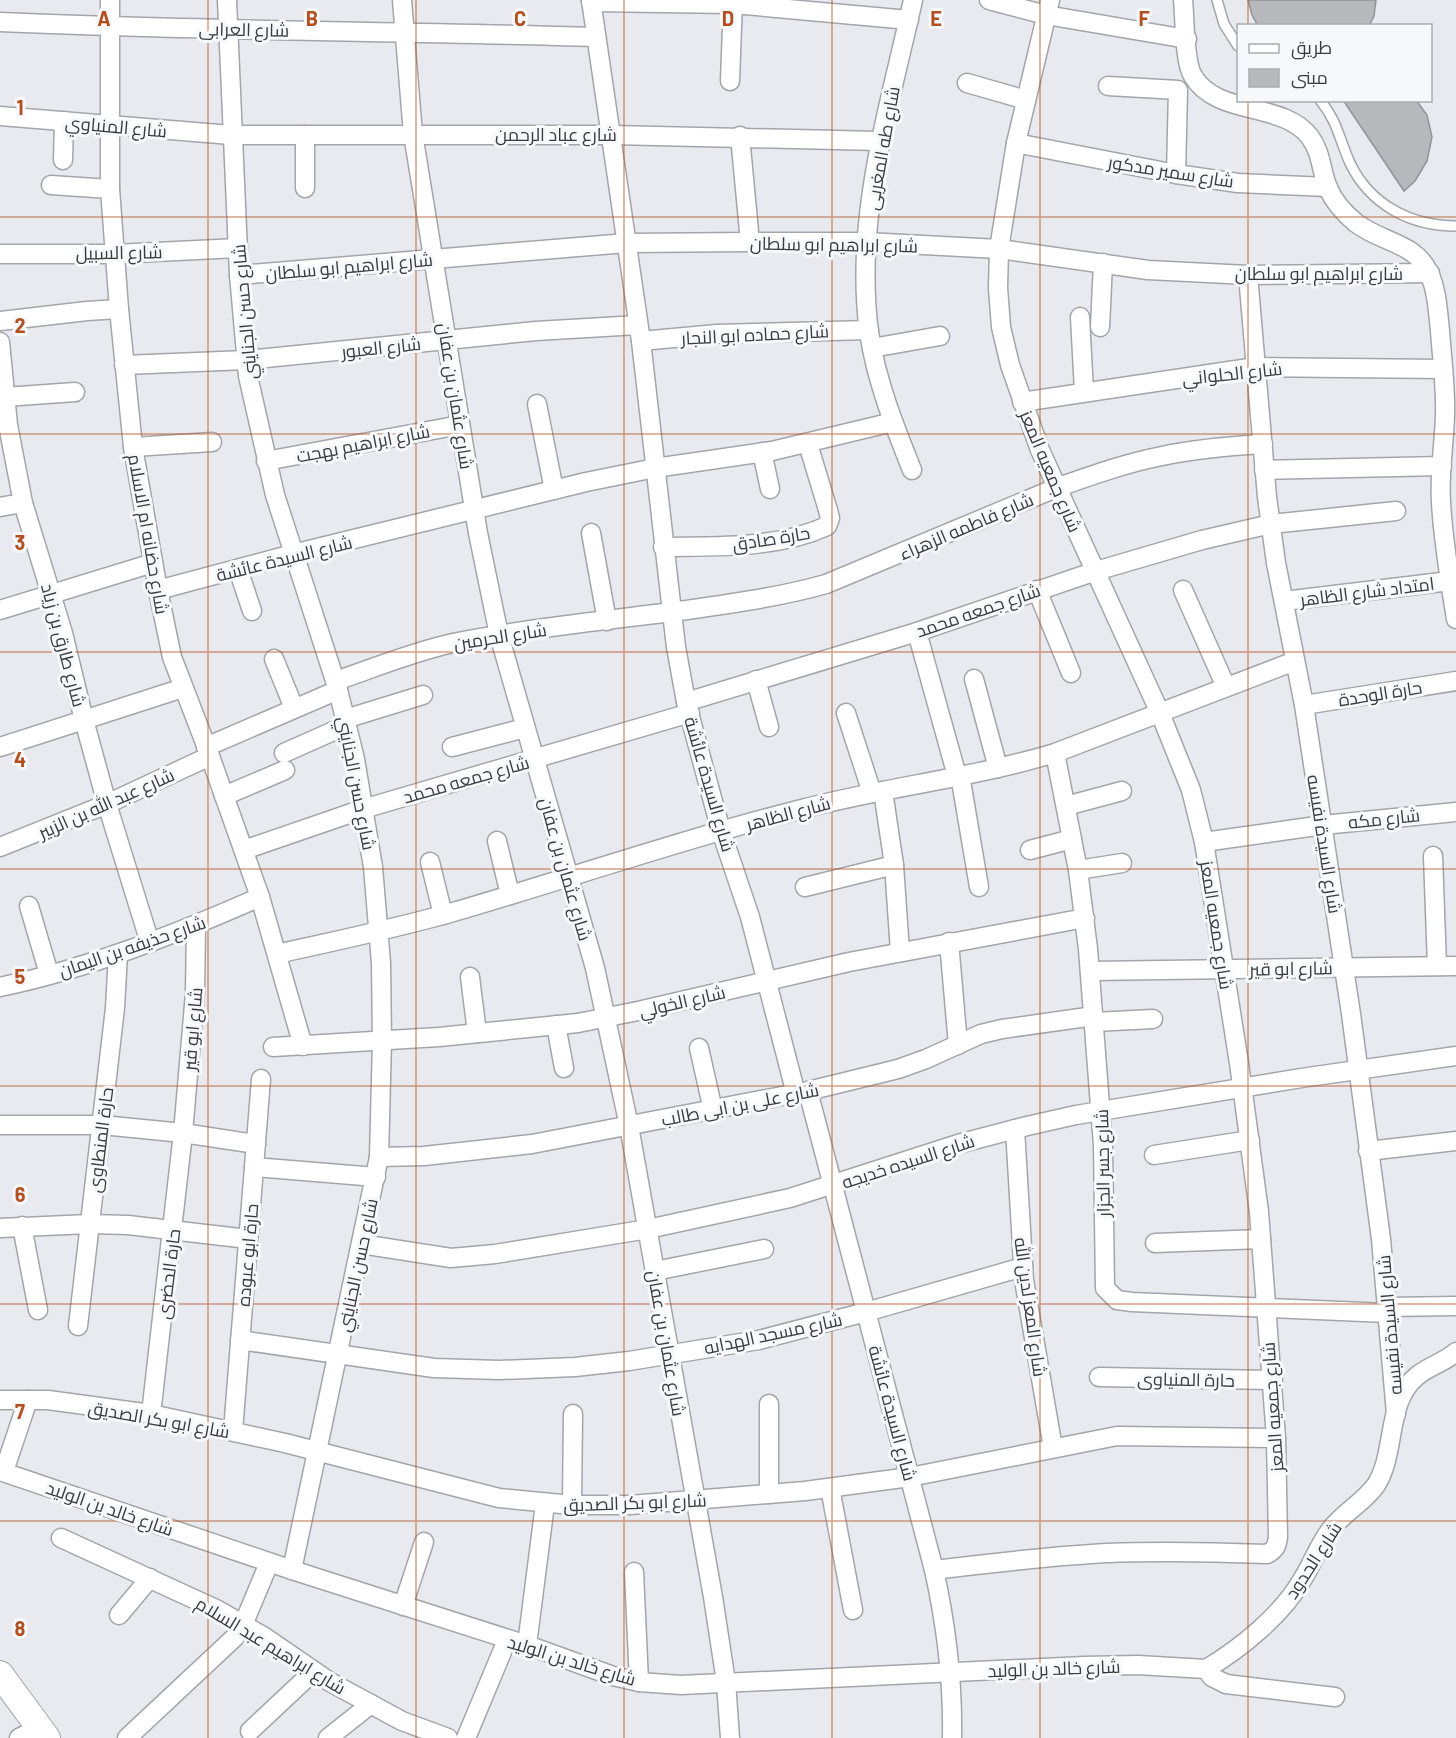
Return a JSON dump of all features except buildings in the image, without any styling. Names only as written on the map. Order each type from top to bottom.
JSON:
[{"type":"street","name":"شارع حضانه ام الاسلام","points":[[110,0],[110,189],[119,309],[133,447],[153,563],[172,657],[225,796],[260,897],[303,1046]]},
{"type":"street","name":"شارع حسن الجنايني","points":[[227,0],[231,135],[239,275],[248,376],[266,461],[293,554],[337,686],[355,759],[373,867],[379,930],[382,1041],[379,1156],[292,1570]]},
{"type":"street","name":"شارع عثمان بن عفان","points":[[402,0],[413,134],[475,511],[499,635],[595,968],[629,1126],[696,1500],[726,1682],[730,1738]]},
{"type":"street","name":"شارع طه المغربى","points":[[912,470],[892,422],[871,339],[866,242],[879,141],[913,0]]},
{"type":"street","points":[[989,0],[1048,7],[1187,39]]},
{"type":"street","points":[[1183,0],[1187,39],[1186,57],[1192,75],[1204,89],[1220,99],[1293,122],[1310,137],[1320,156],[1328,187],[1340,207],[1357,224],[1377,236],[1418,254],[1430,273],[1438,308],[1443,369],[1445,415],[1441,503],[1456,619]]},
{"type":"street","points":[[591,1],[733,2],[814,6],[909,20]]},
{"type":"street","name":"شارع السيدة عائشة","points":[[591,1],[640,333],[670,612],[688,707],[721,831],[750,917],[767,982],[832,1185],[934,1570],[942,1607],[949,1672],[952,1738]]},
{"type":"street","points":[[730,81],[733,2]]},
{"type":"street","name":"شارع جمعيه المعز","points":[[934,1570],[1048,1557],[1114,1553],[1267,1554],[1273,1551],[1277,1544],[1273,1380],[1261,1239],[1250,1140],[1204,842],[1191,790],[1160,713],[1056,488],[1022,402],[1001,327],[998,288],[999,249],[1016,143],[1048,7]]},
{"type":"street","name":"شارع العرابى","points":[[0,22],[110,27],[404,31],[596,37]]},
{"type":"street","points":[[967,84],[1026,100]]},
{"type":"street","points":[[1108,86],[1178,90],[1176,174]]},
{"type":"street","name":"شارع المنياوي","points":[[0,116],[231,135]]},
{"type":"street","points":[[63,160],[64,121]]},
{"type":"street","name":"شارع عباد الرحمن","points":[[231,135],[740,136],[879,141]]},
{"type":"street","points":[[304,135],[304,188]]},
{"type":"street","points":[[740,136],[750,242]]},
{"type":"street","name":"شارع سمير مدكور","points":[[1016,143],[1176,174],[1238,183],[1328,187]]},
{"type":"street","points":[[51,185],[110,189]]},
{"type":"street","name":"شارع ابراهيم ابو سلطان","points":[[239,275],[627,243],[750,242],[866,242],[999,249],[1148,270],[1248,274],[1430,273]]},
{"type":"street","name":"شارع السبيل","points":[[0,254],[115,254],[238,248]]},
{"type":"street","points":[[1100,327],[1102,263]]},
{"type":"street","name":"شارع السيدة نفيسه","points":[[1248,274],[1264,470],[1271,524],[1304,705],[1344,967],[1381,1239],[1396,1414]]},
{"type":"street","points":[[0,321],[87,310],[119,309]]},
{"type":"street","points":[[1080,317],[1084,392]]},
{"type":"street","name":"شارع حماده ابو النجار","points":[[640,333],[871,339],[940,336]]},
{"type":"street","name":"شارع العبور","points":[[124,365],[246,360],[446,339],[640,333]]},
{"type":"street","name":"شارع طارق بن زياد","points":[[0,342],[5,397],[4,425],[23,503],[63,633],[107,804],[150,943]]},
{"type":"street","name":"شارع الحلواني","points":[[1022,402],[1256,367],[1443,369]]},
{"type":"street","points":[[5,397],[75,392]]},
{"type":"street","points":[[537,404],[554,490]]},
{"type":"street","name":"شارع السيدة عائشة","points":[[158,590],[293,554],[554,490],[655,468],[808,444],[892,422]]},
{"type":"street","name":"شارع ابراهيم بهجت","points":[[266,461],[460,425]]},
{"type":"street","points":[[133,447],[212,442]]},
{"type":"street","name":"حارة صادق","points":[[663,548],[757,543],[795,537],[827,526],[830,518],[808,444]]},
{"type":"street","name":"شارع فاطمه الزهراء","points":[[670,612],[763,599],[826,584],[1056,488],[1095,474],[1161,456],[1263,444]]},
{"type":"street","points":[[762,452],[770,489]]},
{"type":"street","points":[[1264,470],[1442,466]]},
{"type":"street","points":[[0,507],[23,503]]},
{"type":"street","name":"شارع جمعه محمد","points":[[244,850],[363,809],[533,759],[688,707],[756,680],[916,632],[1095,570],[1202,540],[1271,524],[1396,511]]},
{"type":"street","points":[[591,533],[607,621]]},
{"type":"street","points":[[0,610],[153,563]]},
{"type":"street","points":[[238,569],[252,611]]},
{"type":"street","name":"امتداد شارع الظاهر","points":[[1284,601],[1450,581]]},
{"type":"street","points":[[1037,590],[1071,673]]},
{"type":"street","points":[[1183,590],[1226,687]]},
{"type":"street","name":"شارع الحرمين","points":[[208,751],[337,686],[421,651],[499,635],[670,612]]},
{"type":"street","points":[[916,632],[959,775],[979,887]]},
{"type":"street","points":[[274,659],[294,708]]},
{"type":"street","name":"شارع الظاهر","points":[[278,954],[443,915],[721,831],[802,809],[1022,763],[1055,753],[1295,661]]},
{"type":"street","points":[[974,679],[998,768]]},
{"type":"street","points":[[756,680],[769,727]]},
{"type":"street","name":"حارة الوحدة","points":[[1304,705],[1456,681]]},
{"type":"street","points":[[0,747],[183,688]]},
{"type":"street","points":[[225,796],[346,722],[423,695]]},
{"type":"street","points":[[846,713],[877,792],[894,865],[900,952]]},
{"type":"street","points":[[452,747],[525,728]]},
{"type":"street","name":"شارع عبد الله بن الزبير","points":[[0,847],[107,804],[208,751]]},
{"type":"street","name":"شارع جسر الجزار","points":[[1055,753],[1078,870],[1090,972],[1101,1112],[1105,1288],[1116,1300],[1132,1302],[1387,1310],[1456,1306]]},
{"type":"street","points":[[1066,806],[1122,791]]},
{"type":"street","name":"شارع مكه","points":[[1204,842],[1323,825],[1456,812]]},
{"type":"street","points":[[1030,850],[1072,839]]},
{"type":"street","points":[[497,841],[510,895]]},
{"type":"street","points":[[1433,856],[1437,966]]},
{"type":"street","points":[[430,862],[443,915]]},
{"type":"street","points":[[1078,870],[1122,863]]},
{"type":"street","points":[[805,887],[894,865]]},
{"type":"street","name":"شارع حذيفه بن اليمان","points":[[0,987],[150,943],[260,897]]},
{"type":"street","points":[[29,906],[50,974]]},
{"type":"street","name":"شارع الخولي","points":[[273,1047],[477,1033],[606,1018],[849,962],[1084,918]]},
{"type":"street","name":"شارع ابو قير","points":[[183,1133],[195,993],[196,925]]},
{"type":"street","points":[[949,942],[958,1045]]},
{"type":"street","name":"حارة المنطاوى","points":[[78,1326],[115,1008],[118,954]]},
{"type":"street","name":"شارع ابو قير","points":[[1090,972],[1456,966]]},
{"type":"street","points":[[470,977],[477,1033]]},
{"type":"street","name":"شارع على بن ابى طالب","points":[[379,1156],[424,1155],[532,1144],[802,1093],[898,1069],[981,1034],[1002,1029],[1094,1019],[1153,1019]]},
{"type":"street","points":[[556,1025],[564,1068]]},
{"type":"street","points":[[699,1048],[713,1110]]},
{"type":"street","name":"شارع السيده خديجه","points":[[361,1244],[451,1258],[495,1254],[648,1229],[790,1197],[958,1144],[1015,1129],[1242,1088],[1456,1056]]},
{"type":"street","name":"حارة ابو عبوده","points":[[233,1431],[261,1079]]},
{"type":"street","points":[[0,1125],[102,1125],[183,1133],[256,1144]]},
{"type":"street","name":"شارع المعز لدين الله","points":[[1015,1129],[1023,1267],[1053,1448]]},
{"type":"street","name":"حارة الحضرى","points":[[152,1414],[183,1133]]},
{"type":"street","points":[[1154,1155],[1250,1140]]},
{"type":"street","points":[[1368,1151],[1456,1141]]},
{"type":"street","points":[[254,1167],[376,1176]]},
{"type":"street","points":[[0,1228],[89,1224],[128,1225],[248,1239]]},
{"type":"street","points":[[22,1226],[38,1310]]},
{"type":"street","points":[[1155,1243],[1261,1239]]},
{"type":"street","points":[[654,1271],[764,1249]]},
{"type":"street","name":"شارع مسجد الهدايه","points":[[240,1340],[434,1368],[499,1370],[559,1368],[629,1361],[759,1340],[1023,1267]]},
{"type":"street","name":"شارع الحدود","points":[[1206,1670],[1235,1651],[1286,1603],[1302,1580],[1315,1552],[1330,1531],[1343,1514],[1363,1501],[1377,1483],[1403,1393],[1416,1376],[1456,1353]]},
{"type":"street","name":"حارة المنياوى","points":[[1099,1377],[1273,1380]]},
{"type":"street","name":"شارع ابو بكر الصديق","points":[[0,1400],[48,1400],[152,1414],[233,1431],[499,1498],[572,1505],[613,1506],[830,1488],[910,1477],[1116,1436],[1276,1438]]},
{"type":"street","points":[[2,1471],[28,1400]]},
{"type":"street","points":[[769,1404],[769,1494]]},
{"type":"street","points":[[572,1505],[573,1414]]},
{"type":"street","name":"شارع خالد بن الوليد","points":[[2,1471],[269,1563],[527,1645],[613,1677],[639,1682],[681,1685],[1138,1665],[1206,1670]]},
{"type":"street","points":[[830,1488],[853,1610]]},
{"type":"street","points":[[527,1645],[545,1504]]},
{"type":"street","name":"شارع ابراهيم عبد السلام","points":[[61,1538],[218,1610],[330,1682],[402,1721],[448,1738]]},
{"type":"street","points":[[403,1606],[424,1542]]},
{"type":"street","points":[[127,1738],[223,1649],[243,1625],[269,1563]]},
{"type":"street","points":[[634,1572],[639,1682]]},
{"type":"street","points":[[119,1615],[150,1578]]},
{"type":"street","points":[[466,1738],[507,1640]]},
{"type":"street","points":[[1206,1670],[1212,1677],[1226,1684],[1335,1697]]},
{"type":"street","points":[[250,1731],[314,1671]]},
{"type":"street","points":[[0,1674],[35,1735]]},
{"type":"street","points":[[328,1738],[371,1704]]},
{"type":"lane","points":[[1217,0],[1224,24],[1237,43]]},
{"type":"lane","points":[[1321,102],[1338,127],[1350,162],[1361,182],[1376,199],[1395,212],[1415,221],[1437,226],[1456,226]]}]
